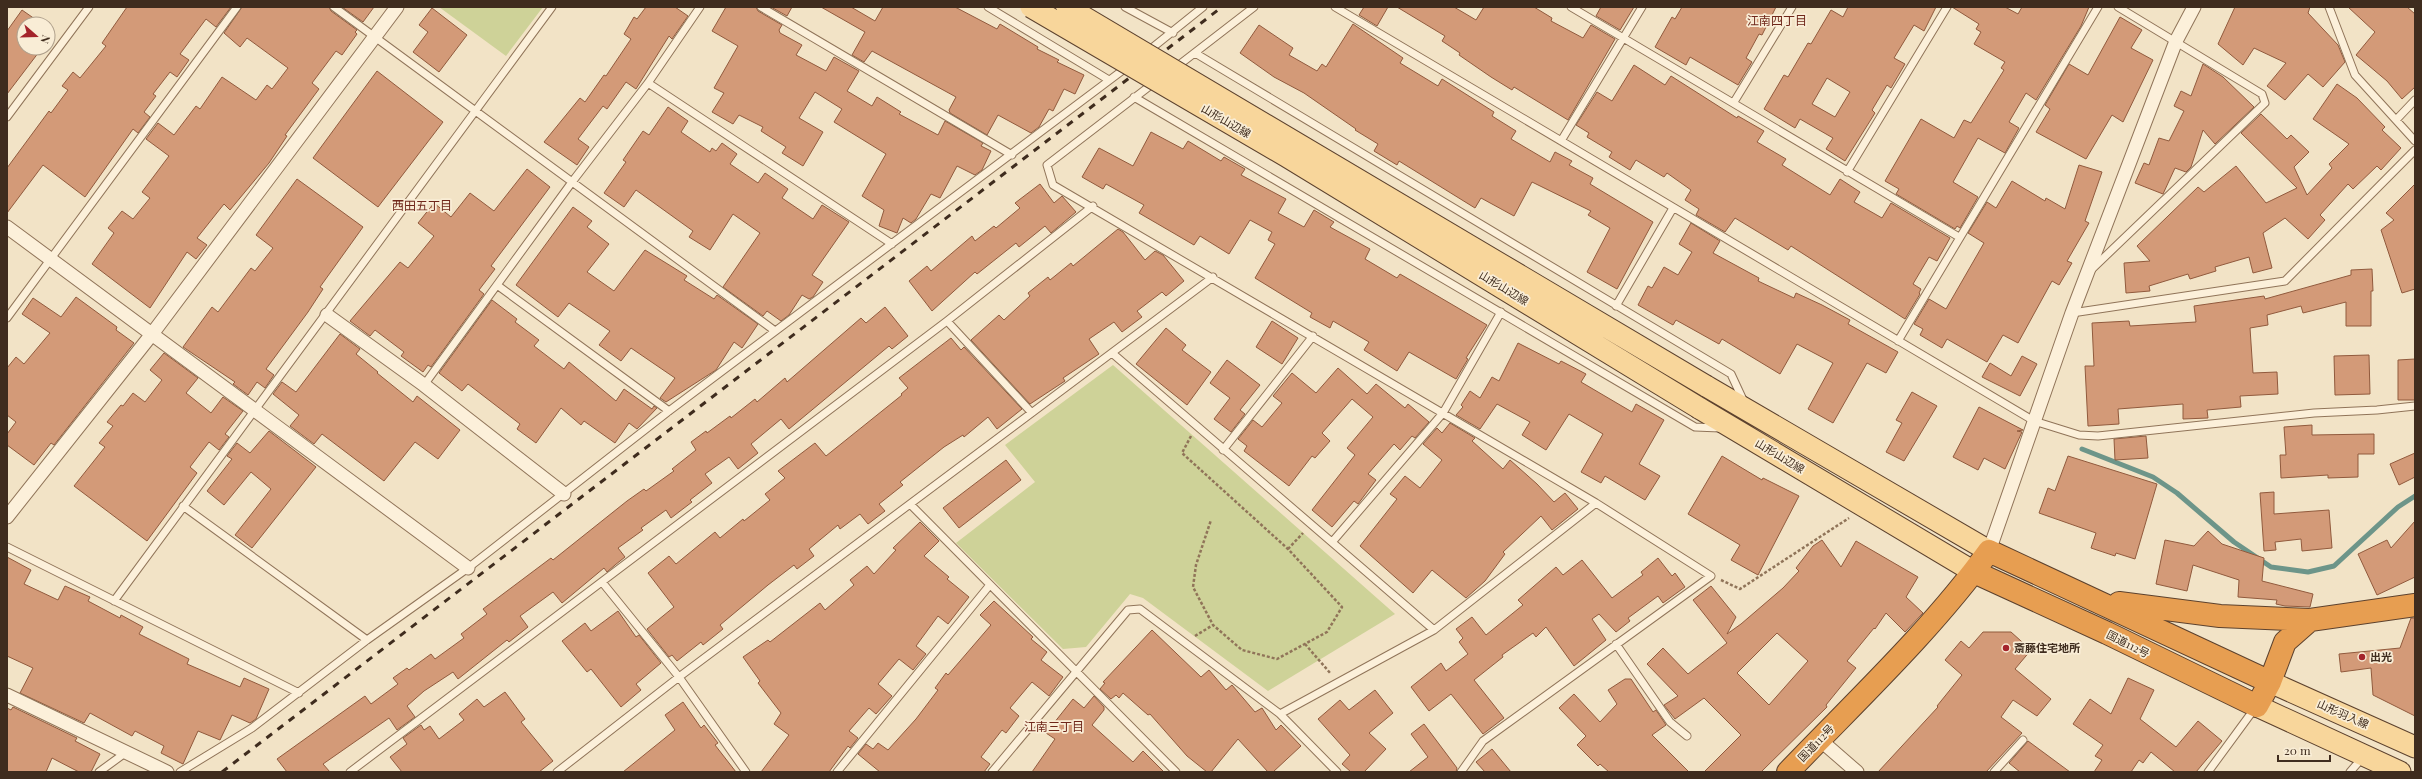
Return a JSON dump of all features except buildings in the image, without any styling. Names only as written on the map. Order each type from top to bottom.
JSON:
[{"type":"highway","name":"国道112号","points":[[1788,772],[1881,675],[1974,572],[1989,551]]},
{"type":"highway","points":[[1989,551],[2270,682]]},
{"type":"highway","name":"国道112号","points":[[1974,572],[2107,633],[2257,706]]},
{"type":"highway","points":[[2090,598],[2155,609],[2220,616],[2310,620],[2413,605]]},
{"type":"highway","points":[[2257,706],[2270,682],[2285,642],[2310,620]]},
{"type":"main road","name":"山形山辺線","points":[[1032,7],[1286,156],[1699,408],[1974,572]]},
{"type":"main road","name":"山形山辺線","points":[[1067,7],[1706,386],[1989,551]]},
{"type":"main road","name":"山形羽入線","points":[[2270,682],[2415,747]]},
{"type":"main road","points":[[2257,706],[2400,772]]},
{"type":"street","points":[[7,517],[152,334],[397,7]]},
{"type":"street","points":[[1989,551],[2072,313],[2176,41],[2194,7]]},
{"type":"street","points":[[7,227],[468,568]]},
{"type":"street","points":[[327,315],[424,385],[564,494]]},
{"type":"street","points":[[7,695],[167,772]]},
{"type":"street","points":[[1819,739],[1857,772]]},
{"type":"lane","points":[[7,117],[89,7]]},
{"type":"lane","points":[[7,318],[237,7]]},
{"type":"lane","points":[[334,7],[474,112],[572,182],[775,332]]},
{"type":"lane","points":[[114,601],[254,410],[327,315],[552,7]]},
{"type":"lane","points":[[424,385],[572,182],[648,84],[700,7]]},
{"type":"lane","points":[[761,7],[1012,155]]},
{"type":"lane","points":[[988,7],[1110,80]]},
{"type":"lane","points":[[1125,7],[1173,33]]},
{"type":"lane","points":[[180,772],[252,728],[367,640],[468,568],[669,411],[1012,155],[1173,33],[1203,7]]},
{"type":"lane","points":[[1254,7],[1195,53],[1134,97],[1047,165],[1053,185],[1093,206],[1596,503],[1711,576],[1483,741],[1461,772]]},
{"type":"lane","points":[[1335,7],[2034,421],[2079,435],[2098,436],[2314,413],[2378,410],[2415,406]]},
{"type":"lane","points":[[1571,7],[1622,39],[1734,102],[1847,172],[1959,237]]},
{"type":"lane","points":[[1561,141],[1642,7]]},
{"type":"lane","points":[[1734,102],[1792,7]]},
{"type":"lane","points":[[1847,172],[1947,7]]},
{"type":"lane","points":[[1898,341],[2098,7]]},
{"type":"lane","points":[[2087,274],[2265,103],[2262,94],[2118,7]]},
{"type":"lane","points":[[2329,7],[2355,75],[2415,141]]},
{"type":"lane","points":[[1195,53],[1731,374],[1747,409]]},
{"type":"lane","points":[[648,84],[892,244]]},
{"type":"lane","points":[[1134,97],[1695,427],[1734,428]]},
{"type":"lane","points":[[2396,120],[2415,100]]},
{"type":"lane","points":[[2072,313],[2285,281],[2415,150]]},
{"type":"lane","points":[[350,772],[947,321],[1093,206]]},
{"type":"lane","points":[[1616,306],[1673,208]]},
{"type":"lane","points":[[558,772],[679,678],[911,505],[1031,412],[1213,277]]},
{"type":"lane","points":[[497,285],[669,411]]},
{"type":"lane","points":[[1333,541],[1443,413],[1501,312]]},
{"type":"lane","points":[[947,321],[1031,412]]},
{"type":"lane","points":[[1223,450],[1313,336]]},
{"type":"lane","points":[[1112,353],[1223,450],[1310,524],[1333,541],[1434,630]]},
{"type":"lane","points":[[1280,714],[1434,630],[1596,503]]},
{"type":"lane","points":[[911,505],[989,586],[1076,670],[1176,772]]},
{"type":"lane","points":[[183,506],[367,640]]},
{"type":"lane","points":[[7,547],[298,693]]},
{"type":"lane","points":[[602,582],[679,678],[746,772]]},
{"type":"lane","points":[[837,772],[989,586]]},
{"type":"lane","points":[[992,772],[1076,670],[1128,610],[1140,609],[1280,714],[1337,772]]},
{"type":"lane","points":[[1616,644],[1670,722],[1687,736]]},
{"type":"lane","points":[[2208,772],[2257,706]]},
{"type":"lane","points":[[1994,772],[2023,740]]},
{"type":"lane","points":[[99,772],[125,753]]},
{"type":"lane","points":[[2350,772],[2365,755]]},
{"type":"path","points":[[1195,426],[1182,453],[1288,549],[1342,607],[1327,632],[1277,659],[1242,650],[1213,625],[1194,587],[1196,565],[1211,520]]},
{"type":"path","points":[[1711,576],[1740,589],[1865,508]]},
{"type":"path","points":[[1288,549],[1310,524]]},
{"type":"path","points":[[1185,642],[1213,625]]},
{"type":"path","points":[[1305,644],[1338,682]]},
{"type":"green space","points":[[439,7],[543,7],[506,56]]},
{"type":"green space","points":[[1113,365],[1395,614],[1268,691],[1143,598],[1130,594],[1086,647],[1063,649],[956,543],[1035,482],[1005,445]]},
{"type":"waterway","points":[[2082,449],[2153,477],[2177,493],[2234,542],[2271,567],[2308,572],[2334,566],[2398,507],[2415,496]]},
{"type":"railway","points":[[222,772],[1222,7]]},
{"type":"place","name":"斎藤住宅地所","points":[[2006,648]]},
{"type":"place","name":"出光","points":[[2362,657]]},
{"type":"district","name":"江南四丁目","points":[[1777,21]]},
{"type":"district","name":"西田五丁目","points":[[422,206]]},
{"type":"district","name":"江南三丁目","points":[[1054,727]]}]
